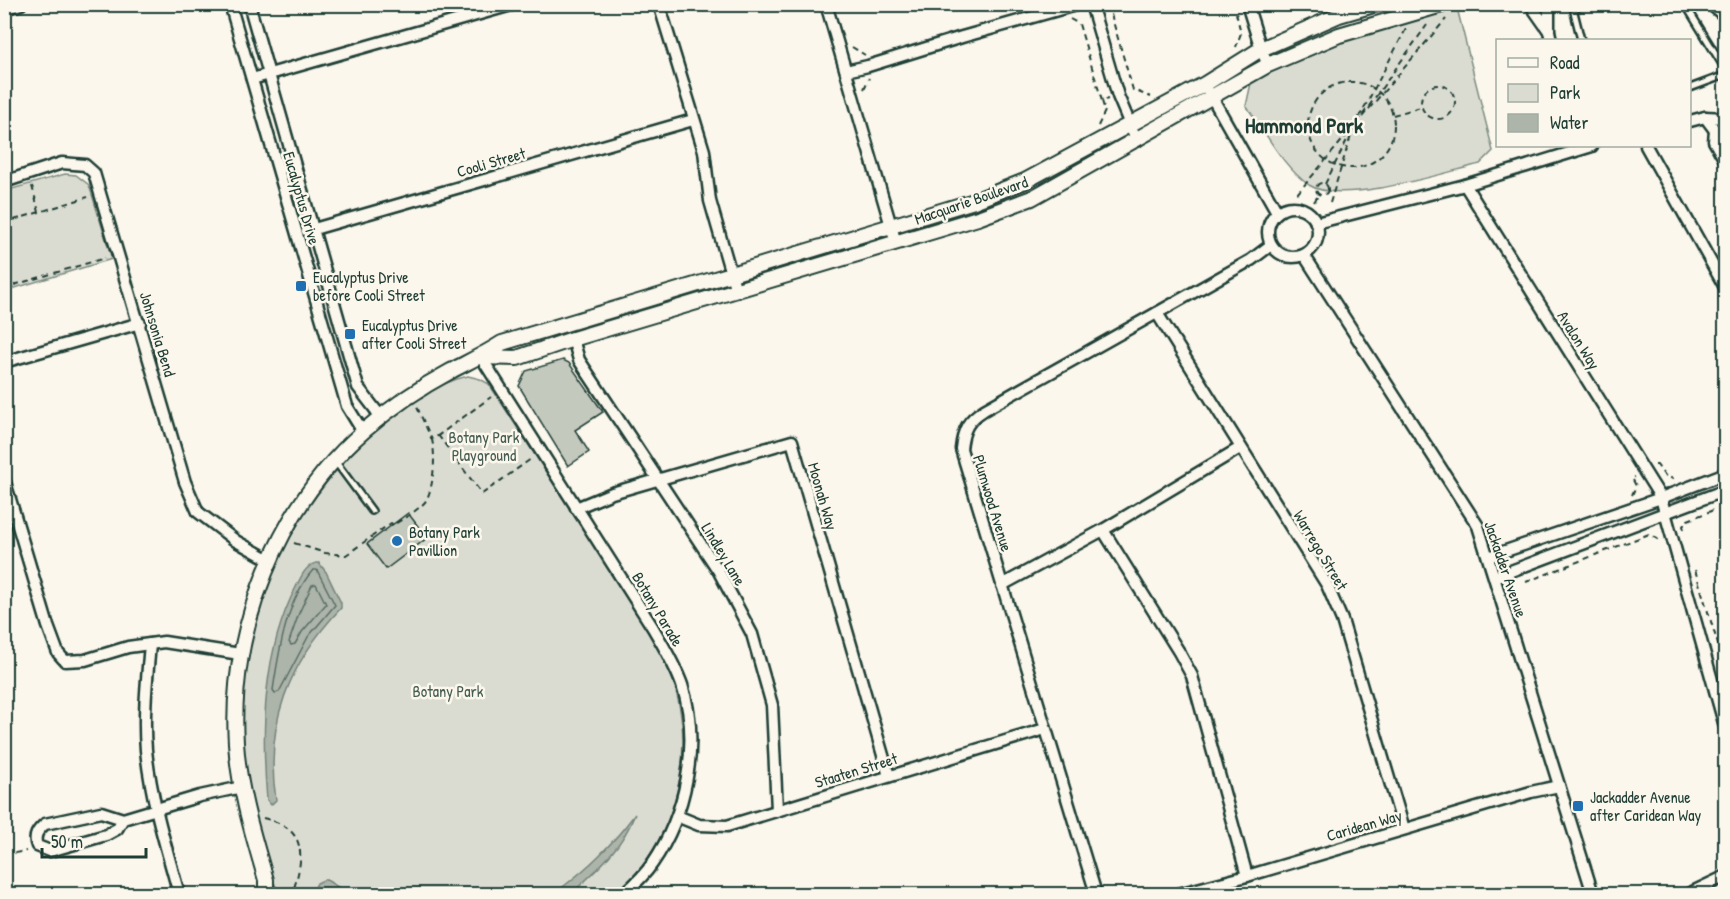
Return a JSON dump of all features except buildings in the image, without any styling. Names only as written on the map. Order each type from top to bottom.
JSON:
[{"type":"main road","points":[[1715,4],[1725,13]]},
{"type":"street","points":[[4,9],[21,4]]},
{"type":"street","name":"Eucalyptus Drive","points":[[230,4],[347,406],[363,432]]},
{"type":"street","name":"Eucalyptus Drive","points":[[249,4],[358,387],[381,417]]},
{"type":"street","points":[[252,79],[515,4]]},
{"type":"street","points":[[658,4],[704,151],[710,201],[736,291]]},
{"type":"street","points":[[826,4],[896,243]]},
{"type":"street","points":[[846,71],[1079,4]]},
{"type":"street","points":[[1091,4],[1118,96],[1137,141]]},
{"type":"street","points":[[1247,4],[1268,66]]},
{"type":"street","name":"Macquarie Boulevard","points":[[276,894],[266,887],[242,788],[236,742],[240,654],[258,591],[270,560],[288,525],[335,461],[381,417],[451,371],[481,357],[502,343],[974,201],[1025,181],[1205,84],[1261,49],[1339,15],[1377,4]]},
{"type":"street","points":[[1530,4],[1550,36]]},
{"type":"street","points":[[1549,4],[1550,36]]},
{"type":"street","name":"Macquarie Boulevard","points":[[481,357],[517,358],[573,339],[978,218],[1032,198],[1268,66],[1340,35],[1410,15],[1447,10]]},
{"type":"street","points":[[1205,84],[1277,212]]},
{"type":"street","points":[[1691,120],[1704,117],[1725,118]]},
{"type":"street","points":[[1704,117],[1725,145]]},
{"type":"street","name":"Cooli Street","points":[[297,234],[693,120]]},
{"type":"street","points":[[1715,131],[1714,141],[1725,162]]},
{"type":"street","points":[[1316,223],[1465,185],[1579,147]]},
{"type":"street","points":[[1647,147],[1725,289]]},
{"type":"street","name":"Johnsonia Bend","points":[[4,182],[62,163],[85,165],[94,173],[185,482],[198,512],[236,541],[270,560]]},
{"type":"street","name":"Avalon Way","points":[[1465,185],[1660,498],[1725,729]]},
{"type":"street","points":[[1292,207],[1299,208],[1307,211],[1316,223],[1318,229],[1316,242],[1304,255],[1285,257],[1271,245],[1267,231],[1277,212],[1292,207]]},
{"type":"street","name":"Plumwood Avenue","points":[[1096,894],[961,449],[965,428],[968,421],[984,410],[1251,260],[1271,245]]},
{"type":"street","name":"Jackadder Avenue","points":[[1304,255],[1478,525],[1593,894]]},
{"type":"street","name":"Warrego Street","points":[[1157,313],[1327,585],[1342,620],[1404,829]]},
{"type":"street","points":[[4,362],[140,323]]},
{"type":"street","name":"Lindley Lane","points":[[573,339],[579,360],[718,570],[752,634],[772,705],[777,810]]},
{"type":"street","name":"Botany Parade","points":[[481,357],[653,628],[674,664],[682,687],[689,721],[690,755],[686,783],[677,816],[651,867],[624,894]]},
{"type":"street","name":"Moonah Way","points":[[576,508],[612,493],[792,441],[889,776]]},
{"type":"street","points":[[1002,585],[1103,530],[1240,448]]},
{"type":"street","points":[[1488,557],[1660,498],[1725,473]]},
{"type":"street","points":[[4,479],[58,653],[65,661],[85,660],[129,647],[164,642],[240,654]]},
{"type":"street","points":[[1494,577],[1725,490]]},
{"type":"street","points":[[1103,530],[1192,676],[1248,876]]},
{"type":"street","points":[[150,644],[145,711],[146,750],[156,810],[179,894]]},
{"type":"street","name":"Staaten Street","points":[[677,816],[699,825],[727,826],[1045,729]]},
{"type":"street","name":"Caridean Way","points":[[1178,894],[1248,876],[1530,792],[1559,786]]},
{"type":"street","points":[[123,819],[117,829],[106,835],[50,851],[37,846],[35,836],[45,824],[101,812],[123,819],[200,796],[242,788]]},
{"type":"street","points":[[1688,894],[1725,876]]},
{"type":"lane","points":[[1579,4],[1574,12],[1581,39]]},
{"type":"lane","points":[[1685,4],[1725,69],[1725,75],[1691,87]]},
{"type":"lane","points":[[335,461],[372,512]]},
{"type":"path","points":[[1108,4],[1133,90]]},
{"type":"path","points":[[1233,4],[1241,33],[1235,50]]},
{"type":"path","points":[[1066,8],[1069,18],[1079,24],[1105,111],[1096,129]]},
{"type":"path","points":[[1297,194],[1382,94],[1447,10]]},
{"type":"path","points":[[1325,184],[1333,164],[1410,15]]},
{"type":"path","points":[[1330,204],[1354,127],[1431,20]]},
{"type":"path","points":[[852,48],[864,54],[868,66],[870,75],[864,88]]},
{"type":"path","points":[[1346,82],[1361,83],[1378,91],[1390,105],[1394,133],[1381,157],[1362,166],[1341,167],[1326,160],[1316,149],[1310,136],[1308,121],[1312,107],[1320,95],[1332,86],[1346,82]]},
{"type":"path","points":[[1433,85],[1444,86],[1453,93],[1455,98],[1454,109],[1440,119],[1428,116],[1421,107],[1422,96],[1428,87],[1433,85]]},
{"type":"path","points":[[1102,101],[1133,90],[1150,98]]},
{"type":"path","points":[[1393,115],[1421,107]]},
{"type":"path","points":[[1319,194],[1316,190],[1317,186],[1321,183],[1325,184]]},
{"type":"path","points":[[32,184],[39,213]]},
{"type":"path","points":[[1314,202],[1319,194],[1326,193],[1328,189],[1325,184]]},
{"type":"path","points":[[4,223],[88,197]]},
{"type":"path","points":[[4,288],[119,254]]},
{"type":"path","points":[[432,440],[494,395]]},
{"type":"path","points":[[290,541],[325,553],[346,555],[425,502],[433,469],[434,449],[427,425],[415,404]]},
{"type":"path","points":[[438,435],[482,494],[534,457]]},
{"type":"path","points":[[1627,497],[1633,495],[1636,486],[1632,478],[1657,465],[1664,475],[1674,479]]},
{"type":"path","points":[[1686,536],[1683,526],[1688,520],[1725,506]]},
{"type":"path","points":[[1526,582],[1649,534],[1659,538],[1662,554],[1674,551]]},
{"type":"path","points":[[1695,569],[1725,670]]},
{"type":"path","points":[[257,817],[281,825],[292,833],[299,843],[302,862],[292,894]]},
{"type":"path","points":[[4,855],[37,846]]},
{"type":"green space","points":[[1457,8],[1493,151],[1480,164],[1393,186],[1344,192],[1324,190],[1309,185],[1290,168],[1246,106],[1251,83],[1310,51],[1340,39]]},
{"type":"green space","points":[[65,174],[76,175],[89,185],[112,259],[5,291],[5,191]]},
{"type":"green space","name":"Botany Park","points":[[468,376],[489,384],[653,637],[669,670],[681,718],[683,746],[674,802],[665,828],[652,852],[615,894],[280,894],[272,878],[257,826],[246,772],[243,718],[247,665],[259,614],[277,564],[302,517],[334,474],[372,434],[405,407],[429,392]]},
{"type":"water","points":[[319,563],[326,572],[341,603],[341,608],[307,651],[284,696],[274,746],[273,772],[276,800],[271,805],[267,800],[264,746],[271,664],[285,612],[296,587],[306,569]]},
{"type":"water","points":[[635,814],[616,848],[599,867],[571,894],[559,894],[559,890],[600,855]]},
{"type":"water","points":[[325,879],[349,894],[314,894],[317,883]]},
{"type":"place","name":"Eucalyptus Drive before Cooli Street","points":[[301,286]]},
{"type":"place","name":"Eucalyptus Drive after Cooli Street","points":[[350,334]]},
{"type":"place","name":"Botany Park Pavillion","points":[[397,541]]},
{"type":"place","name":"Jackadder Avenue after Caridean Way","points":[[1578,806]]},
{"type":"district","name":"Hammond Park","points":[[1304,125]]},
{"type":"park label","name":"Botany Park Playground","points":[[484,446]]}]
